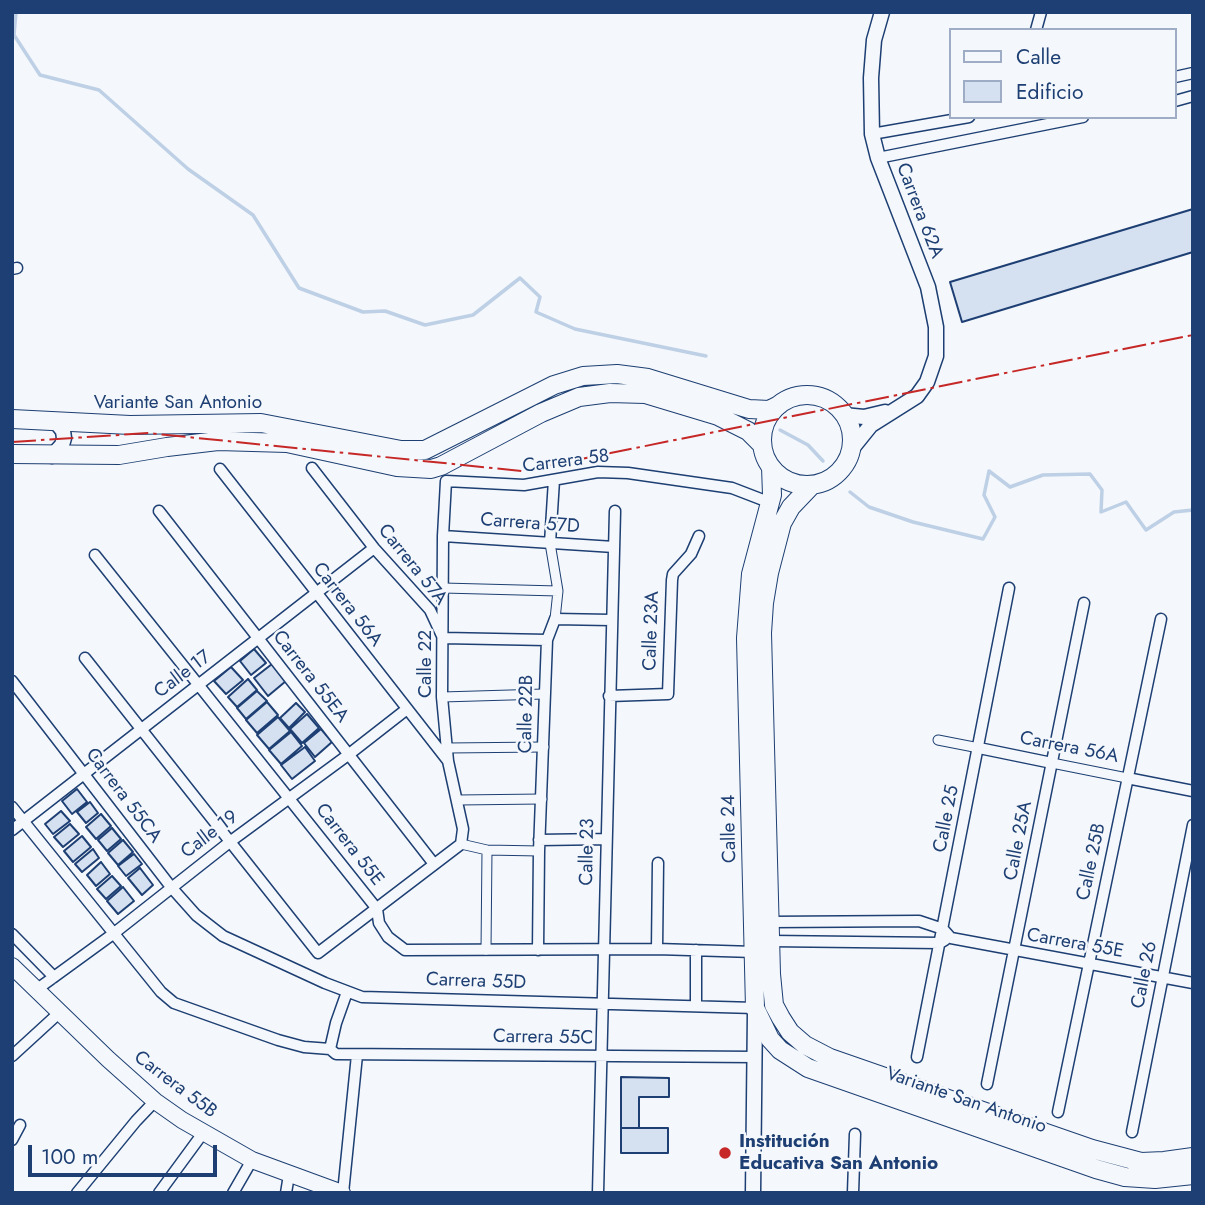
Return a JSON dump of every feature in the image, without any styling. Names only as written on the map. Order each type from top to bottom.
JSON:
[{"type":"main road","name":"Variante San Antonio","points":[[12,419],[130,425],[261,423],[376,446],[425,450],[554,384],[583,376],[617,374],[648,378],[750,409],[769,410],[795,397],[813,396],[830,402],[844,415]]},
{"type":"main road","name":"Variante San Antonio","points":[[12,454],[119,455],[218,441],[287,443],[397,467],[431,469],[541,413],[579,397],[610,393],[645,394],[718,416],[748,431],[762,445]]},
{"type":"main road","points":[[779,405],[765,423],[762,445],[771,467],[789,482],[812,485],[823,482],[840,470],[850,451],[851,432],[844,415]]},
{"type":"main road","name":"Calle 24","points":[[755,1008],[746,638],[751,574],[771,503],[771,467]]},
{"type":"main road","name":"Calle 24","points":[[775,1005],[771,991],[769,922],[762,633],[764,603],[782,523],[791,507],[812,485]]},
{"type":"main road","name":"Carrera 55B","points":[[12,966],[155,1101],[203,1133],[252,1160],[342,1193]]},
{"type":"main road","name":"Variante San Antonio","points":[[775,1005],[790,1032],[805,1045],[830,1058],[1116,1157],[1153,1161],[1193,1157]]},
{"type":"main road","name":"Variante San Antonio","points":[[755,1008],[770,1039],[780,1050],[808,1068],[1096,1169],[1125,1177],[1155,1179],[1193,1175]]},
{"type":"street","name":"Carrera 62A","points":[[850,451],[871,425],[917,396],[927,382],[936,356],[936,327],[928,287],[878,158],[872,134],[871,78],[874,40],[881,12]]},
{"type":"street","points":[[872,134],[958,119]]},
{"type":"street","points":[[878,158],[1033,122],[1063,119]]},
{"type":"street","name":"Carrera 62A","points":[[844,415],[864,417],[897,409]]},
{"type":"street","points":[[52,456],[62,445],[64,438],[63,431],[56,422]]},
{"type":"street","name":"Carrera 57A","points":[[312,468],[374,548],[430,610],[443,638]]},
{"type":"street","name":"Carrera 56A","points":[[220,469],[448,761]]},
{"type":"street","name":"Carrera 58","points":[[446,481],[524,485],[598,472],[628,473],[732,488],[771,503]]},
{"type":"street","name":"Calle 22B","points":[[538,950],[547,640],[555,619],[558,591],[550,543],[554,480]]},
{"type":"street","name":"Calle 22","points":[[446,481],[442,697],[448,761],[463,829],[461,844]]},
{"type":"street","name":"Carrera 55EA","points":[[159,511],[434,864]]},
{"type":"street","name":"Calle 23","points":[[598,1193],[615,511]]},
{"type":"street","name":"Carrera 57D","points":[[443,536],[614,547]]},
{"type":"street","name":"Calle 23A","points":[[609,696],[668,694],[672,580],[676,569],[691,554],[699,536]]},
{"type":"street","name":"Calle 17","points":[[12,830],[374,548]]},
{"type":"street","name":"Carrera 55E","points":[[95,555],[377,909],[379,923],[388,937],[405,950],[657,949],[754,952]]},
{"type":"street","points":[[443,588],[558,591]]},
{"type":"street","name":"Calle 25","points":[[943,929],[1009,588]]},
{"type":"street","name":"Calle 25A","points":[[987,1084],[1084,603]]},
{"type":"street","points":[[555,619],[611,620]]},
{"type":"street","name":"Calle 25B","points":[[1058,1112],[1161,619]]},
{"type":"street","points":[[443,638],[547,640]]},
{"type":"street","points":[[85,658],[318,953],[461,844],[487,850],[605,839]]},
{"type":"street","name":"Carrera 55CA","points":[[12,681],[171,887],[211,928]]},
{"type":"street","points":[[442,697],[544,694]]},
{"type":"street","name":"Calle 19","points":[[36,990],[407,709]]},
{"type":"street","name":"Carrera 56A","points":[[938,740],[1193,791]]},
{"type":"street","points":[[448,748],[544,747]]},
{"type":"street","points":[[458,800],[542,799]]},
{"type":"street","name":"Carrera 55C","points":[[12,807],[161,992],[174,1003],[278,1040],[304,1047],[330,1049],[336,1054],[357,1055],[756,1057]]},
{"type":"street","name":"Calle 26","points":[[1132,1132],[1193,825]]},
{"type":"street","points":[[486,950],[487,850]]},
{"type":"street","points":[[657,949],[658,863]]},
{"type":"street","points":[[769,922],[919,921],[943,929],[946,940],[917,1057]]},
{"type":"street","name":"Carrera 55D","points":[[211,928],[223,936],[362,997],[755,1008]]},
{"type":"street","points":[[12,934],[54,977]]},
{"type":"street","name":"Carrera 55E","points":[[770,941],[946,940],[1193,983]]},
{"type":"street","points":[[696,950],[696,1006]]},
{"type":"street","points":[[330,1049],[347,992]]},
{"type":"street","name":"Calle 24","points":[[753,1193],[755,1008]]},
{"type":"street","points":[[12,1056],[59,1013]]},
{"type":"street","points":[[756,1057],[780,1050]]},
{"type":"street","points":[[342,1193],[357,1055]]},
{"type":"street","points":[[77,1193],[155,1101]]},
{"type":"street","points":[[12,1140],[20,1125]]},
{"type":"street","points":[[159,1193],[203,1133]]},
{"type":"street","points":[[853,1193],[855,1134]]},
{"type":"street","points":[[233,1193],[252,1160]]},
{"type":"street","points":[[286,1193],[289,1175]]},
{"type":"building","points":[[1193,209],[1193,252],[962,322],[950,282]]},
{"type":"building","points":[[254,649],[266,663],[251,675],[240,661]]},
{"type":"building","points":[[272,664],[286,681],[268,696],[254,678]]},
{"type":"building","points":[[231,667],[243,680],[226,694],[214,681]]},
{"type":"building","points":[[248,679],[257,690],[237,707],[228,697]]},
{"type":"building","points":[[257,691],[267,701],[246,719],[237,708]]},
{"type":"building","points":[[267,702],[278,715],[257,733],[246,720]]},
{"type":"building","points":[[296,703],[305,712],[289,728],[280,718]]},
{"type":"building","points":[[307,714],[319,728],[302,743],[290,729]]},
{"type":"building","points":[[278,717],[290,731],[269,749],[257,735]]},
{"type":"building","points":[[321,729],[332,742],[315,757],[304,743]]},
{"type":"building","points":[[291,732],[302,746],[281,764],[269,750]]},
{"type":"building","points":[[305,747],[315,761],[292,779],[281,765]]},
{"type":"building","points":[[77,789],[87,802],[72,814],[62,801]]},
{"type":"building","points":[[90,802],[98,813],[86,823],[77,812]]},
{"type":"building","points":[[61,811],[70,821],[53,834],[45,824]]},
{"type":"building","points":[[101,814],[111,826],[96,839],[86,827]]},
{"type":"building","points":[[70,824],[79,834],[63,847],[54,837]]},
{"type":"building","points":[[112,828],[121,839],[107,851],[98,840]]},
{"type":"building","points":[[82,836],[91,847],[73,862],[64,851]]},
{"type":"building","points":[[123,840],[133,852],[118,865],[108,853]]},
{"type":"building","points":[[93,849],[99,858],[82,872],[75,864]]},
{"type":"building","points":[[134,854],[142,864],[126,876],[118,866]]},
{"type":"building","points":[[101,862],[110,874],[96,886],[87,875]]},
{"type":"building","points":[[140,868],[153,885],[142,895],[128,878]]},
{"type":"building","points":[[112,876],[121,886],[106,899],[97,889]]},
{"type":"building","points":[[123,887],[134,901],[118,914],[107,901]]},
{"type":"building","points":[[621,1077],[669,1078],[669,1097],[639,1097],[639,1128],[621,1128]]},
{"type":"building","points":[[621,1128],[668,1128],[668,1153],[621,1153]]},
{"type":"waterway","points":[[16,12],[14,35],[40,75],[99,90],[188,169],[253,215],[299,288],[363,312],[385,311],[425,325],[473,315],[520,278],[540,297],[536,312],[575,329],[706,356]]},
{"type":"waterway","points":[[780,430],[808,445],[823,461]]},
{"type":"waterway","points":[[850,492],[869,507],[913,522],[983,539],[995,517],[984,495],[989,471],[1010,487],[1043,475],[1090,474],[1102,490],[1101,512],[1126,502],[1146,530],[1174,512],[1193,510]]},
{"type":"power","points":[[12,442],[148,433],[522,471],[1193,335]]},
{"type":"place","name":"Institución Educativa San Antonio","points":[[725,1153]]}]
